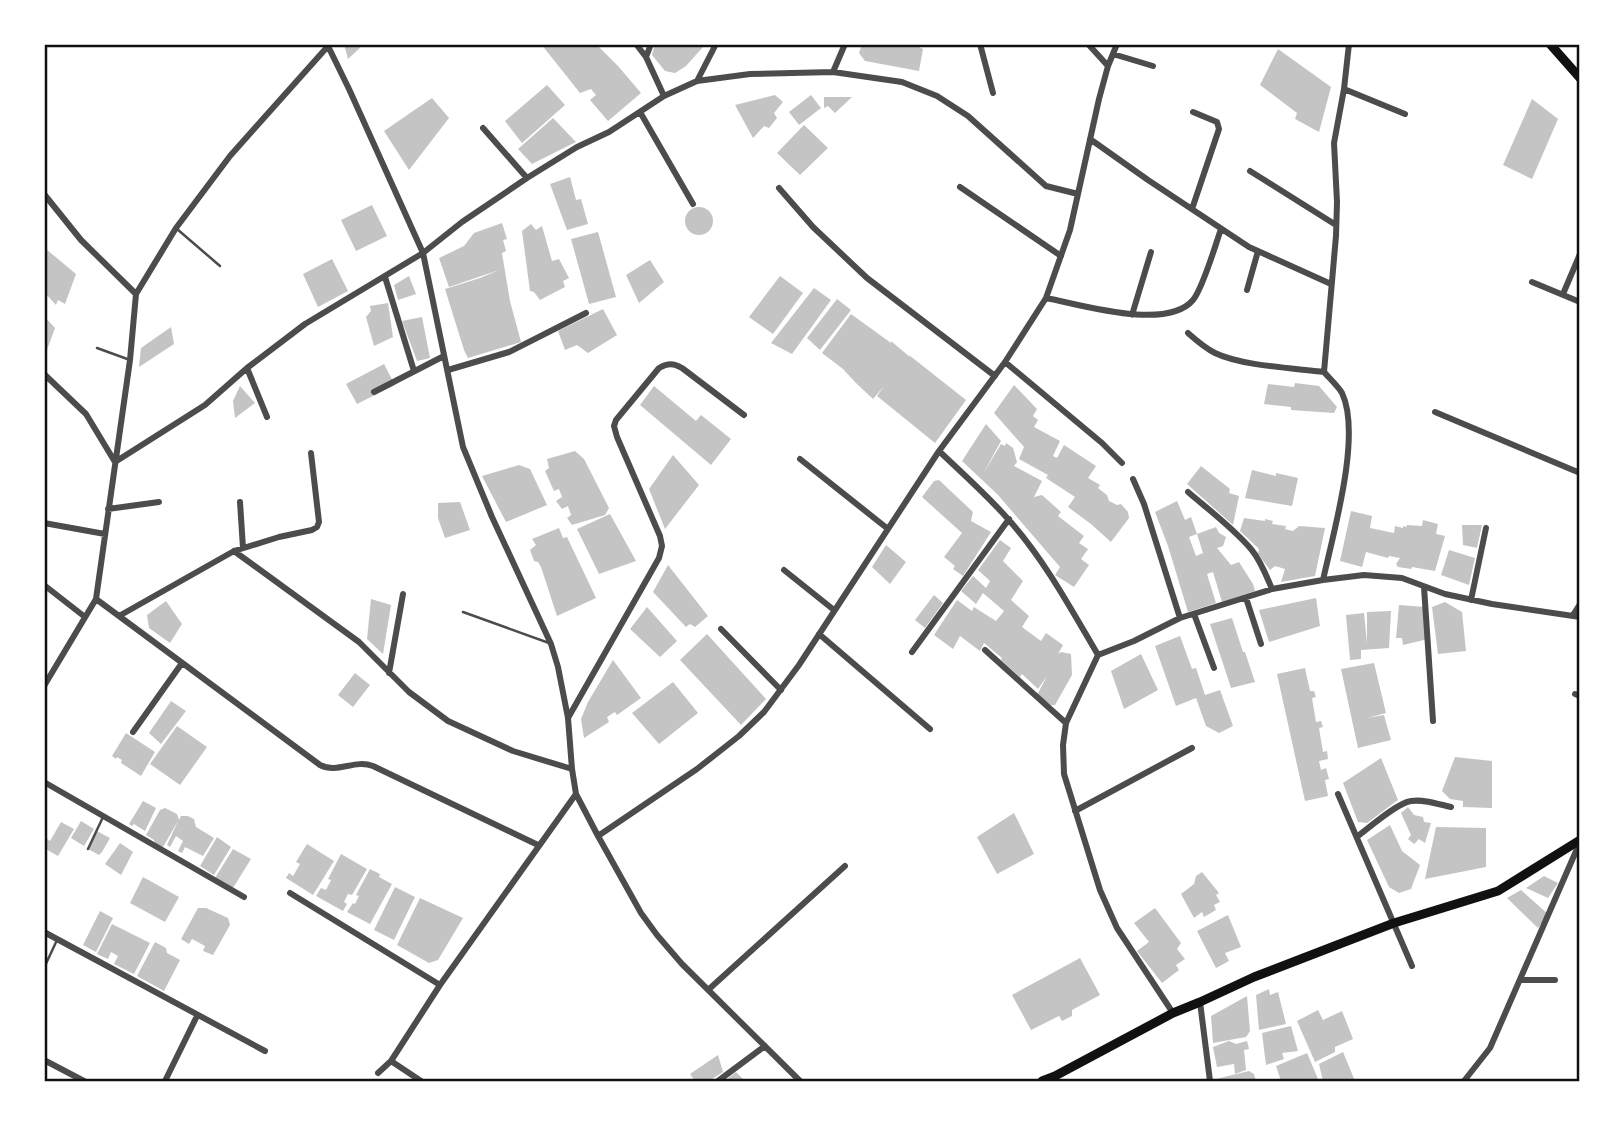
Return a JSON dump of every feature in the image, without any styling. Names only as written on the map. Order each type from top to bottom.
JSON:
[{"type":"main road","points":[[1552,45],[1580,78]]},
{"type":"main road","points":[[1042,1081],[1056,1079],[1173,1013],[1254,976],[1394,923],[1498,891],[1580,841]]},
{"type":"street","points":[[636,44],[646,57],[664,96]]},
{"type":"street","points":[[646,57],[651,44]]},
{"type":"street","points":[[697,81],[716,44]]},
{"type":"street","points":[[833,72],[845,44]]},
{"type":"street","points":[[980,44],[993,93]]},
{"type":"street","points":[[1088,44],[1108,66]]},
{"type":"street","points":[[598,836],[697,769],[764,712],[819,634],[939,450],[1005,362],[1046,298],[1061,256],[1070,230],[1108,66],[1117,44]]},
{"type":"street","points":[[1324,372],[1336,225],[1334,143],[1349,44]]},
{"type":"street","points":[[44,686],[96,599],[130,360],[136,294],[176,228],[230,156],[328,45],[423,253],[463,447],[551,644],[558,667],[568,718],[576,793],[641,913],[682,964],[800,1081]]},
{"type":"street","points":[[1113,54],[1153,66]]},
{"type":"street","points":[[115,462],[205,405],[247,368],[305,324],[423,253],[462,222],[527,178],[577,147],[609,132],[664,96],[697,81],[750,74],[833,72],[902,82],[937,96],[968,116],[1046,186],[1077,194]]},
{"type":"street","points":[[1344,89],[1405,114]]},
{"type":"street","points":[[640,112],[693,204]]},
{"type":"street","points":[[1192,209],[1219,129],[1217,122],[1193,112]]},
{"type":"street","points":[[482,128],[527,178]]},
{"type":"street","points":[[1090,139],[1221,229],[1258,251],[1331,284]]},
{"type":"street","points":[[1250,171],[1336,225]]},
{"type":"street","points":[[960,187],[1061,256]]},
{"type":"street","points":[[779,188],[813,227],[867,278],[995,376]]},
{"type":"street","points":[[44,194],[81,240],[136,294]]},
{"type":"street","points":[[1046,298],[1132,315],[1156,316],[1174,313],[1186,307],[1197,294],[1221,229]]},
{"type":"street","points":[[1247,290],[1258,251]]},
{"type":"street","points":[[1132,315],[1151,252]]},
{"type":"street","points":[[1563,294],[1580,254]]},
{"type":"street","points":[[385,277],[414,371]]},
{"type":"street","points":[[1532,282],[1580,302]]},
{"type":"street","points":[[448,370],[509,352],[586,313]]},
{"type":"street","points":[[1188,333],[1212,352],[1222,356],[1245,362],[1324,372],[1341,392],[1347,412],[1349,442],[1344,486],[1323,580]]},
{"type":"street","points":[[374,392],[444,356]]},
{"type":"street","points":[[1005,362],[1122,463]]},
{"type":"street","points":[[568,718],[659,558],[662,547],[660,536],[617,437],[614,426],[616,420],[659,368],[669,364],[681,368],[744,415]]},
{"type":"street","points":[[247,368],[267,417]]},
{"type":"street","points":[[44,374],[86,414],[115,462]]},
{"type":"street","points":[[1436,412],[1580,473]]},
{"type":"street","points":[[939,450],[1009,519],[1043,566],[1098,655]]},
{"type":"street","points":[[119,616],[234,551],[317,527],[319,522],[311,453]]},
{"type":"street","points":[[800,460],[888,528]]},
{"type":"street","points":[[1133,479],[1144,504],[1180,618]]},
{"type":"street","points":[[1188,492],[1252,550],[1272,589]]},
{"type":"street","points":[[108,509],[159,502]]},
{"type":"street","points":[[240,502],[243,548]]},
{"type":"street","points":[[912,652],[1009,519]]},
{"type":"street","points":[[44,523],[105,534]]},
{"type":"street","points":[[1471,600],[1486,528]]},
{"type":"street","points":[[234,551],[359,642],[410,692],[448,721],[513,751],[572,769]]},
{"type":"street","points":[[784,570],[834,610]]},
{"type":"street","points":[[1173,1013],[1117,928],[1100,890],[1064,774],[1063,745],[1066,723],[1098,655],[1180,618],[1272,589],[1364,575],[1402,578],[1445,594],[1524,610],[1577,616],[1580,604]]},
{"type":"street","points":[[44,585],[85,617]]},
{"type":"street","points":[[1424,587],[1433,721]]},
{"type":"street","points":[[389,673],[403,594]]},
{"type":"street","points":[[1246,598],[1261,644]]},
{"type":"street","points":[[96,599],[320,765],[337,768],[365,763],[538,845]]},
{"type":"street","points":[[1195,614],[1214,668]]},
{"type":"street","points":[[721,629],[781,690]]},
{"type":"street","points":[[819,634],[930,729]]},
{"type":"street","points":[[985,650],[1066,723]]},
{"type":"street","points":[[133,732],[182,663]]},
{"type":"street","points":[[1075,811],[1192,748]]},
{"type":"street","points":[[44,782],[244,897]]},
{"type":"street","points":[[378,1073],[391,1061],[440,985],[576,793]]},
{"type":"street","points":[[1339,794],[1412,966]]},
{"type":"street","points":[[1358,836],[1408,801],[1451,807]]},
{"type":"street","points":[[1464,1081],[1490,1048],[1580,841]]},
{"type":"street","points":[[708,990],[845,866]]},
{"type":"street","points":[[1569,866],[1580,868]]},
{"type":"street","points":[[290,893],[440,985]]},
{"type":"street","points":[[44,932],[265,1051]]},
{"type":"street","points":[[1520,980],[1555,980]]},
{"type":"street","points":[[1200,1002],[1210,1081]]},
{"type":"street","points":[[165,1081],[197,1016]]},
{"type":"street","points":[[718,1081],[765,1046]]},
{"type":"street","points":[[44,1060],[83,1081]]},
{"type":"street","points":[[391,1061],[421,1081]]},
{"type":"lane","points":[[176,228],[220,266]]},
{"type":"lane","points":[[97,348],[130,360]]},
{"type":"lane","points":[[463,612],[551,644]]},
{"type":"lane","points":[[88,849],[103,816]]},
{"type":"lane","points":[[44,968],[58,939]]},
{"type":"building","points":[[344,44],[364,44],[348,59]]},
{"type":"building","points":[[541,44],[596,44],[641,93],[608,121],[590,100],[596,95],[591,89],[580,93]]},
{"type":"building","points":[[655,44],[697,44],[703,47],[686,66],[675,73],[665,71],[652,55]]},
{"type":"building","points":[[862,44],[913,44],[923,49],[919,71],[865,61],[859,53]]},
{"type":"building","points":[[1278,49],[1331,87],[1319,132],[1295,119],[1297,113],[1260,85]]},
{"type":"building","points":[[547,85],[565,105],[522,143],[505,121]]},
{"type":"building","points":[[775,95],[783,102],[774,113],[777,118],[769,128],[764,126],[753,138],[735,105]]},
{"type":"building","points":[[811,95],[821,108],[799,125],[789,112]]},
{"type":"building","points":[[824,97],[852,97],[835,113],[828,106],[824,108]]},
{"type":"building","points":[[432,98],[449,118],[409,170],[384,131]]},
{"type":"building","points":[[1532,99],[1558,119],[1532,179],[1503,165]]},
{"type":"building","points":[[553,118],[576,142],[532,164],[518,149]]},
{"type":"building","points":[[804,125],[828,148],[800,175],[777,153]]},
{"type":"building","points":[[570,177],[576,200],[581,199],[588,224],[567,230],[550,184]]},
{"type":"building","points":[[372,205],[387,236],[356,251],[341,220]]},
{"type":"building","points":[[699,207],[709,211],[713,221],[709,231],[699,235],[689,231],[685,221],[689,211]]},
{"type":"building","points":[[502,223],[507,239],[503,240],[506,251],[502,253],[510,301],[521,342],[468,358],[445,289],[499,270],[449,287],[439,258],[464,246],[474,233]]},
{"type":"building","points":[[531,224],[536,230],[542,226],[552,261],[559,259],[569,278],[563,281],[565,287],[540,300],[530,291],[522,231]]},
{"type":"building","points":[[598,232],[616,297],[589,304],[571,239]]},
{"type":"building","points":[[46,249],[76,274],[65,304],[58,300],[56,305],[44,292]]},
{"type":"building","points":[[332,259],[348,291],[318,307],[303,274]]},
{"type":"building","points":[[650,260],[664,282],[639,303],[626,275]]},
{"type":"building","points":[[409,276],[416,294],[398,300],[394,285]]},
{"type":"building","points":[[780,276],[803,293],[773,334],[749,317]]},
{"type":"building","points":[[814,288],[831,300],[792,354],[771,343]]},
{"type":"building","points":[[837,299],[851,310],[820,350],[807,338]]},
{"type":"building","points":[[388,303],[393,337],[374,346],[366,317],[371,311],[370,306]]},
{"type":"building","points":[[603,309],[617,335],[588,353],[577,345],[565,350],[558,331]]},
{"type":"building","points":[[851,314],[891,341],[966,400],[935,443],[877,396],[884,386],[873,399],[843,369],[822,353]]},
{"type":"building","points":[[44,316],[55,328],[44,358]]},
{"type":"building","points":[[422,317],[430,358],[417,361],[402,321]]},
{"type":"building","points":[[171,327],[174,344],[139,367],[141,348]]},
{"type":"building","points":[[384,364],[395,385],[357,404],[346,384]]},
{"type":"building","points":[[1295,383],[1319,386],[1337,407],[1334,413],[1291,410],[1291,407],[1264,404],[1268,384],[1294,387]]},
{"type":"building","points":[[1014,385],[1037,409],[1033,416],[1038,420],[1034,427],[1060,441],[1053,456],[1057,458],[1064,445],[1096,466],[1088,478],[1100,485],[1098,488],[1107,495],[1109,501],[1121,504],[1128,512],[1129,518],[1111,542],[1068,507],[1075,497],[1046,478],[1048,475],[1019,459],[1024,447],[994,413]]},
{"type":"building","points":[[240,386],[255,403],[235,418],[233,401]]},
{"type":"building","points":[[654,386],[696,421],[701,415],[731,439],[711,465],[640,405]]},
{"type":"building","points":[[986,424],[1001,441],[983,474],[1001,444],[1005,446],[1006,443],[1013,448],[1017,462],[1014,466],[1042,481],[1034,497],[1042,495],[1061,512],[1058,516],[1084,536],[1079,543],[1088,549],[1081,559],[1089,565],[1074,587],[1055,575],[1060,567],[998,495],[962,461]]},
{"type":"building","points":[[575,451],[584,459],[609,508],[605,515],[572,525],[567,518],[571,515],[568,506],[562,509],[556,501],[562,497],[559,489],[554,491],[545,471],[549,468],[547,459]]},
{"type":"building","points":[[673,455],[699,485],[665,529],[649,489]]},
{"type":"building","points":[[519,465],[530,469],[547,505],[506,522],[482,476]]},
{"type":"building","points":[[1201,466],[1230,489],[1229,493],[1239,496],[1233,525],[1187,484]]},
{"type":"building","points":[[1252,470],[1298,478],[1292,506],[1245,498]]},
{"type":"building","points":[[939,480],[973,512],[971,521],[991,532],[963,576],[953,569],[955,566],[944,557],[962,533],[922,497],[934,481]]},
{"type":"building","points":[[1177,501],[1185,520],[1191,517],[1197,534],[1216,527],[1219,533],[1226,537],[1223,546],[1217,548],[1231,565],[1239,562],[1255,591],[1222,602],[1213,572],[1207,574],[1216,603],[1188,612],[1155,512]],"holes":[[[1197,534],[1203,553],[1196,556],[1189,537]]]},
{"type":"building","points":[[460,502],[470,530],[445,538],[438,518],[438,503]]},
{"type":"building","points":[[1351,511],[1372,516],[1370,528],[1394,533],[1395,526],[1422,526],[1423,520],[1438,524],[1436,534],[1445,536],[1435,571],[1398,567],[1396,564],[1400,558],[1366,552],[1362,567],[1340,561]]},
{"type":"building","points":[[610,514],[636,561],[599,574],[577,529]]},
{"type":"building","points":[[1244,518],[1273,521],[1272,524],[1286,526],[1285,529],[1293,531],[1299,526],[1325,528],[1315,576],[1281,582],[1285,569],[1275,566],[1270,570],[1258,554],[1259,549],[1240,531]]},
{"type":"building","points":[[1462,525],[1482,525],[1477,548],[1463,545]]},
{"type":"building","points":[[559,528],[563,538],[567,537],[596,598],[557,616],[541,567],[534,561],[530,550],[536,545],[532,539]]},
{"type":"building","points":[[1000,540],[1011,548],[1003,561],[1023,581],[1011,600],[1029,616],[1022,627],[1041,641],[1046,633],[1063,645],[1058,654],[1071,654],[1072,675],[1055,705],[1037,695],[1047,676],[1038,689],[1022,674],[1020,677],[984,643],[980,651],[960,636],[953,649],[934,635],[957,600],[972,611],[974,607],[996,621],[1004,611],[983,593],[976,604],[961,591],[973,576],[986,588],[990,581],[978,570]]},
{"type":"building","points":[[886,545],[906,562],[890,584],[872,567]]},
{"type":"building","points":[[1449,550],[1475,558],[1469,585],[1441,575]]},
{"type":"building","points":[[668,565],[708,616],[695,627],[690,624],[686,627],[653,592]]},
{"type":"building","points":[[934,595],[943,603],[925,628],[915,620]]},
{"type":"building","points":[[1316,598],[1320,626],[1269,642],[1259,610]]},
{"type":"building","points":[[371,599],[391,605],[383,654],[367,639]]},
{"type":"building","points":[[166,601],[182,624],[170,643],[149,628],[147,615]]},
{"type":"building","points":[[1445,602],[1462,612],[1466,651],[1438,654],[1432,607]]},
{"type":"building","points":[[1399,605],[1425,607],[1428,639],[1403,645],[1402,638],[1396,638]]},
{"type":"building","points":[[647,607],[677,641],[660,657],[630,629]]},
{"type":"building","points":[[1391,611],[1389,648],[1361,650],[1361,659],[1350,660],[1346,615],[1364,613],[1367,643],[1367,612]]},
{"type":"building","points":[[1232,618],[1255,682],[1231,688],[1210,624]]},
{"type":"building","points":[[707,634],[766,699],[741,725],[680,660]]},
{"type":"building","points":[[1180,636],[1192,669],[1196,668],[1205,695],[1220,690],[1233,726],[1219,733],[1206,726],[1196,698],[1176,706],[1155,646]]},
{"type":"building","points":[[1141,654],[1158,690],[1124,709],[1111,671]]},
{"type":"building","points":[[613,660],[641,698],[617,715],[615,712],[607,717],[609,722],[584,738],[581,719]]},
{"type":"building","points":[[1374,663],[1386,713],[1367,718],[1384,715],[1391,740],[1358,748],[1341,669]]},
{"type":"building","points":[[1305,668],[1310,691],[1314,691],[1316,697],[1312,698],[1316,722],[1321,721],[1323,727],[1319,728],[1323,752],[1327,751],[1328,759],[1319,761],[1321,770],[1326,768],[1329,779],[1325,780],[1328,796],[1305,801],[1277,674]]},
{"type":"building","points":[[355,673],[370,685],[353,707],[338,695]]},
{"type":"building","points":[[673,682],[698,713],[659,744],[632,713]]},
{"type":"building","points":[[171,701],[186,711],[161,744],[149,733]]},
{"type":"building","points":[[177,726],[207,747],[180,785],[150,764]]},
{"type":"building","points":[[126,733],[155,752],[141,776],[121,763],[122,760],[112,756]]},
{"type":"building","points":[[1455,757],[1492,761],[1492,808],[1463,807],[1463,801],[1450,799],[1442,791]]},
{"type":"building","points":[[1381,758],[1398,800],[1367,823],[1358,822],[1343,783]]},
{"type":"building","points":[[143,801],[156,808],[145,831],[129,824]]},
{"type":"building","points":[[1408,807],[1414,815],[1423,817],[1424,822],[1431,823],[1425,843],[1419,839],[1414,844],[1408,839],[1411,835],[1401,813]]},
{"type":"building","points":[[165,808],[177,814],[179,820],[181,816],[194,819],[196,827],[214,838],[203,856],[185,847],[182,853],[178,851],[183,841],[176,836],[170,847],[167,845],[178,821],[163,847],[155,844],[154,840],[146,835],[160,810]]},
{"type":"building","points":[[1014,813],[1034,854],[997,874],[977,837]]},
{"type":"building","points":[[81,821],[94,829],[84,846],[71,838]]},
{"type":"building","points":[[61,822],[74,829],[58,856],[44,848],[44,842],[46,838],[50,841]]},
{"type":"building","points":[[1390,825],[1402,851],[1420,865],[1411,889],[1399,893],[1389,887],[1367,840]]},
{"type":"building","points":[[1436,827],[1486,828],[1486,867],[1425,879]]},
{"type":"building","points":[[97,831],[110,838],[99,855],[88,849]]},
{"type":"building","points":[[217,837],[231,847],[214,875],[200,866]]},
{"type":"building","points":[[120,843],[133,852],[121,875],[105,864]]},
{"type":"building","points":[[307,844],[334,861],[313,895],[286,878],[289,873],[293,876],[300,864],[296,862]]},
{"type":"building","points":[[233,849],[251,859],[233,888],[215,878]]},
{"type":"building","points":[[341,854],[367,869],[352,895],[348,894],[343,911],[316,896],[321,888],[326,890],[331,880],[328,879]]},
{"type":"building","points":[[370,869],[392,884],[370,924],[347,912],[353,903],[355,904],[359,896],[356,895]]},
{"type":"building","points":[[1202,872],[1219,893],[1216,895],[1220,902],[1214,905],[1216,910],[1204,917],[1202,912],[1194,918],[1181,894],[1194,884],[1196,876]]},
{"type":"building","points":[[1544,876],[1558,883],[1548,898],[1526,888]]},
{"type":"building","points":[[143,877],[179,897],[165,922],[130,903]]},
{"type":"building","points":[[395,887],[415,897],[394,940],[374,930]]},
{"type":"building","points":[[1521,890],[1548,914],[1538,928],[1507,898]]},
{"type":"building","points":[[420,898],[463,918],[438,960],[429,963],[397,945]]},
{"type":"building","points":[[198,908],[206,908],[228,918],[230,925],[213,955],[203,951],[205,946],[192,939],[189,944],[181,939]]},
{"type":"building","points":[[1155,908],[1181,943],[1177,949],[1185,959],[1176,965],[1179,970],[1162,983],[1137,951],[1149,942],[1134,923]]},
{"type":"building","points":[[100,911],[113,918],[96,952],[83,945]]},
{"type":"building","points":[[1228,915],[1241,947],[1225,953],[1229,961],[1216,968],[1197,931]]},
{"type":"building","points":[[112,924],[150,943],[134,974],[114,964],[118,956],[111,952],[108,959],[97,954]]},
{"type":"building","points":[[155,942],[180,960],[164,991],[137,976]]},
{"type":"building","points":[[1080,958],[1100,995],[1072,1010],[1072,1016],[1062,1021],[1059,1016],[1031,1030],[1012,995]]},
{"type":"building","points":[[1269,989],[1270,995],[1278,992],[1286,1024],[1259,1030],[1256,995]]},
{"type":"building","points":[[1247,996],[1250,1031],[1246,1037],[1213,1043],[1211,1016]]},
{"type":"building","points":[[1318,1010],[1323,1020],[1342,1011],[1353,1039],[1335,1047],[1335,1052],[1315,1062],[1297,1021]]},
{"type":"building","points":[[1291,1026],[1298,1051],[1282,1053],[1284,1059],[1266,1065],[1262,1033]]},
{"type":"building","points":[[1229,1041],[1236,1044],[1247,1041],[1249,1049],[1244,1050],[1246,1070],[1235,1074],[1234,1064],[1217,1067],[1213,1047]]},
{"type":"building","points":[[1343,1052],[1355,1081],[1323,1081],[1319,1064]]},
{"type":"building","points":[[1307,1053],[1318,1079],[1281,1081],[1276,1066]]},
{"type":"building","points":[[718,1055],[723,1072],[709,1081],[695,1081],[690,1074]]},
{"type":"building","points":[[1249,1071],[1254,1074],[1256,1081],[1216,1079]]},
{"type":"building","points":[[736,1072],[745,1081],[725,1081]]}]
